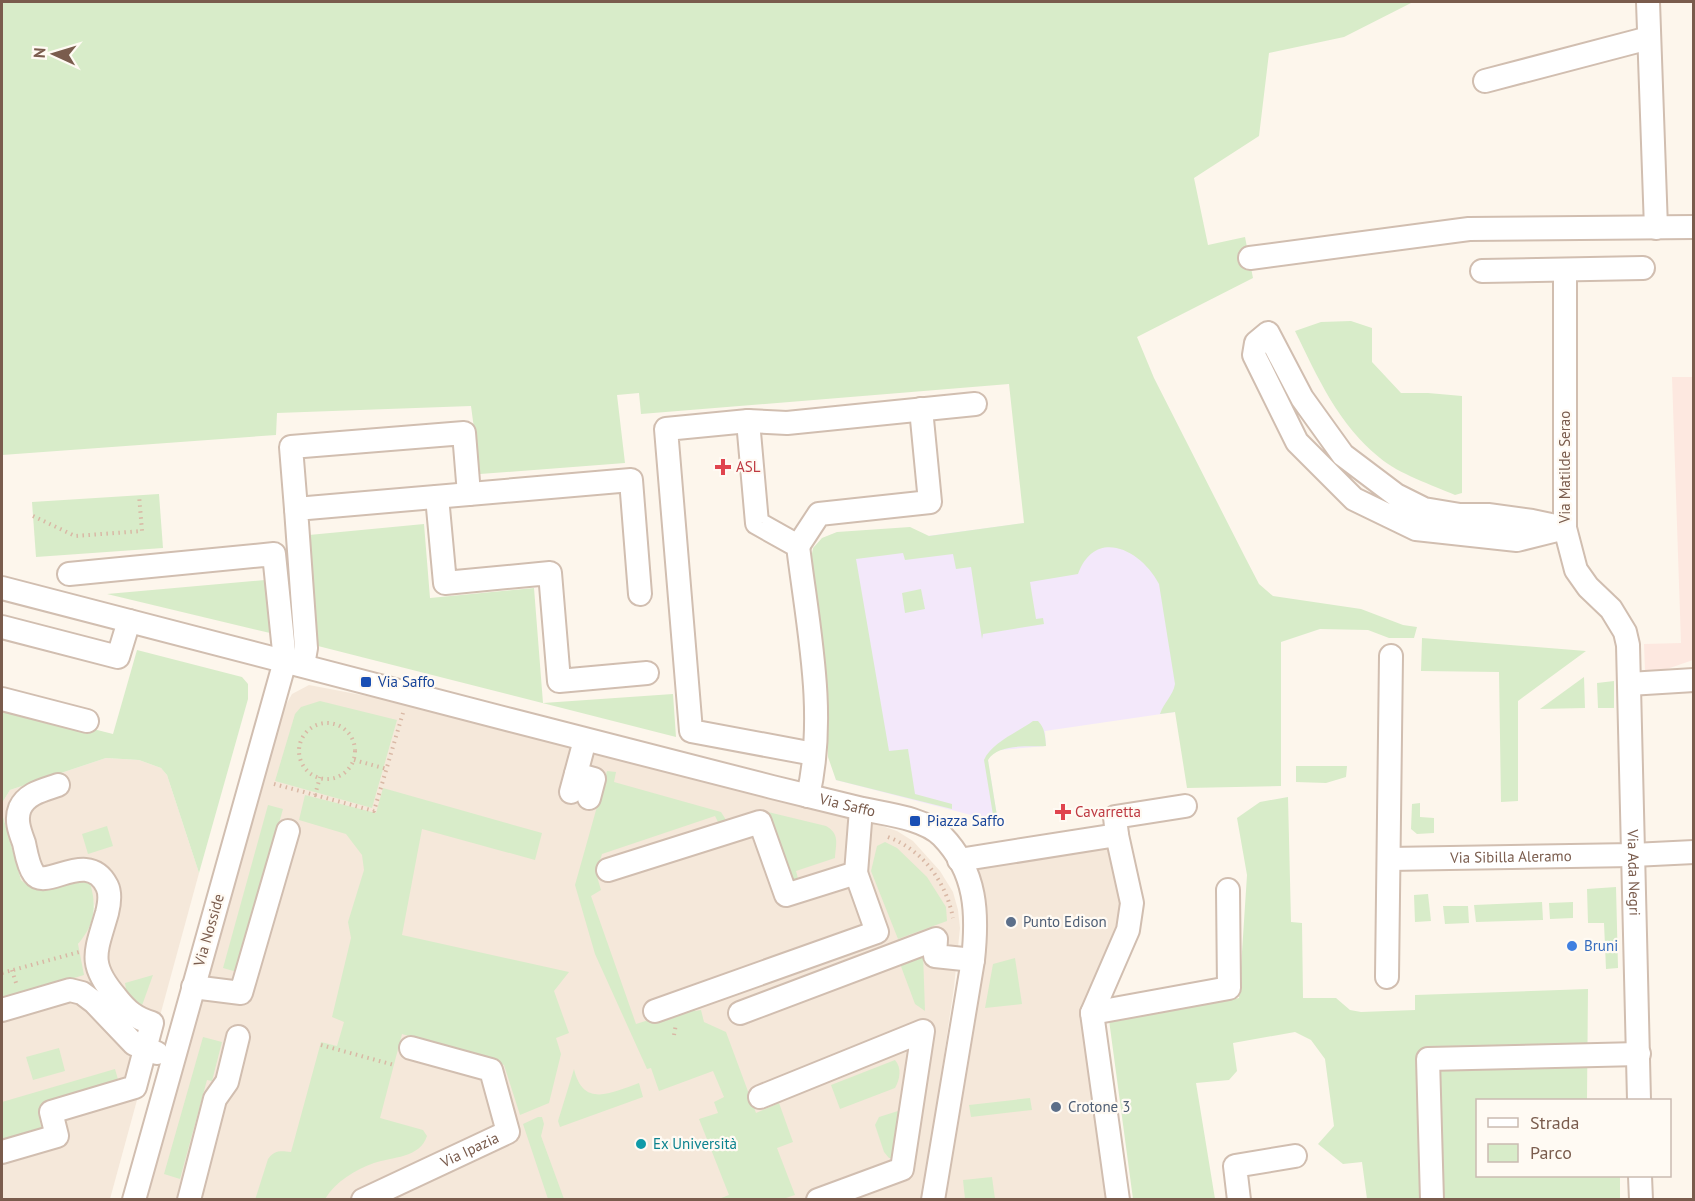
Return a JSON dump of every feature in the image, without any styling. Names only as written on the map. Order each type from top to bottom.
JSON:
[{"type":"street","points":[[1648,2],[1656,228]]},
{"type":"street","points":[[1485,81],[1649,38]]},
{"type":"street","points":[[1250,258],[1469,229],[1694,227]]},
{"type":"street","points":[[1482,271],[1643,268]]},
{"type":"street","name":"Via Matilde Serao","points":[[1565,270],[1565,528],[1576,570],[1588,587],[1611,609],[1625,632],[1628,645]]},
{"type":"street","points":[[1268,333],[1302,398],[1343,456],[1396,495],[1424,508],[1460,515],[1488,515],[1532,521],[1565,528],[1517,540],[1416,529],[1354,499],[1297,442],[1254,355],[1256,344],[1268,333]]},
{"type":"street","points":[[814,754],[691,731],[666,429],[748,421],[787,423],[975,404]]},
{"type":"street","points":[[808,796],[812,778],[817,704],[798,546],[819,514],[930,502],[921,409]]},
{"type":"street","points":[[748,421],[757,523],[798,546]]},
{"type":"street","points":[[294,663],[306,648],[291,447],[464,433],[469,494]]},
{"type":"street","points":[[296,509],[631,480],[640,594]]},
{"type":"street","points":[[437,497],[445,583],[550,573],[559,681],[647,673]]},
{"type":"street","points":[[69,574],[274,554],[294,663]]},
{"type":"street","name":"Via Saffo","points":[[2,588],[808,796],[861,819],[915,821],[940,835],[959,860],[973,890],[977,926],[933,1200]]},
{"type":"street","points":[[2,627],[118,657],[129,621]]},
{"type":"street","name":"Via Ada Negri","points":[[1628,645],[1639,1099]]},
{"type":"street","points":[[1387,977],[1391,656]]},
{"type":"street","name":"Via Nosside","points":[[134,1200],[192,987],[294,663]]},
{"type":"street","points":[[1629,684],[1694,680]]},
{"type":"street","points":[[2,699],[87,721]]},
{"type":"street","points":[[579,788],[585,740]]},
{"type":"street","points":[[2,1152],[57,1136],[51,1112],[135,1087],[152,1023],[139,1020],[129,1013],[105,984],[96,962],[96,949],[109,904],[108,889],[103,879],[89,870],[75,870],[39,878],[34,874],[30,865],[17,822],[19,810],[26,798],[58,785]]},
{"type":"street","points":[[1118,1200],[1092,1013],[1128,930],[1131,903],[1114,817],[1185,806]]},
{"type":"street","points":[[655,1011],[878,932],[856,873],[861,819]]},
{"type":"street","points":[[608,870],[760,822],[786,896],[856,873]]},
{"type":"street","points":[[192,987],[241,993],[288,831]]},
{"type":"street","points":[[959,860],[1117,835]]},
{"type":"street","name":"Via Sibilla Aleramo","points":[[1389,859],[1694,852]]},
{"type":"street","points":[[1092,1013],[1229,988],[1228,890]]},
{"type":"street","points":[[740,1013],[936,939],[934,956],[973,960]]},
{"type":"street","points":[[2,1010],[70,990],[76,991],[94,1002],[126,1038],[145,1049],[174,1057]]},
{"type":"street","points":[[759,1097],[923,1031],[902,1169],[818,1200]]},
{"type":"street","points":[[189,1200],[215,1099],[226,1082],[238,1036]]},
{"type":"street","name":"Via Ipazia","points":[[363,1200],[508,1132],[491,1070],[411,1048]]},
{"type":"street","points":[[1432,1200],[1428,1059],[1639,1054]]},
{"type":"street","points":[[915,1089],[951,1092]]},
{"type":"street","points":[[1239,1200],[1235,1166],[1295,1156]]},
{"type":"street","points":[[1640,1177],[1641,1200]]},
{"type":"path","points":[[33,516],[75,536],[142,531],[140,495]]},
{"type":"path","points":[[392,709],[414,715]]},
{"type":"path","points":[[274,784],[374,811],[403,712]]},
{"type":"path","points":[[333,723],[348,732],[355,747],[354,760],[350,768],[341,775],[331,778],[320,777],[306,769],[301,759],[302,738],[316,725],[333,723]]},
{"type":"path","points":[[354,760],[387,769]]},
{"type":"path","points":[[315,795],[320,777]]},
{"type":"path","points":[[861,819],[910,847],[934,873],[949,898],[954,926]]},
{"type":"path","points":[[2,973],[80,952]]},
{"type":"path","points":[[321,1046],[394,1065]]},
{"type":"shaded area","points":[[1672,377],[1693,377],[1693,660],[1664,670],[1645,671],[1644,644],[1681,643]]},
{"type":"shaded area","points":[[1199,500],[1175,712],[1045,731],[1046,746],[1000,750],[992,754],[988,760],[998,822],[836,780],[822,550]]},
{"type":"shaded area","points":[[309,685],[419,706],[876,824],[897,831],[913,841],[940,871],[953,892],[960,928],[954,987],[923,1199],[147,1200],[283,710],[292,694]]},
{"type":"shaded area","points":[[106,758],[139,760],[161,768],[167,775],[199,873],[110,1199],[2,1199],[2,1000],[78,944],[90,926],[95,907],[87,877],[38,890],[21,880],[2,813],[2,803],[10,790]]},
{"type":"shaded area","points":[[1117,835],[1132,903],[1092,1013],[1118,1199],[933,1200],[973,960],[959,860]]},
{"type":"green space","points":[[2,2],[1413,2],[1344,37],[1269,53],[1259,136],[1194,178],[1208,245],[1245,237],[1253,278],[1137,337],[1154,378],[1259,584],[1273,596],[1361,609],[1403,625],[1417,627],[1414,638],[1389,638],[1368,630],[1320,629],[1281,642],[1281,786],[1187,788],[1175,712],[1160,714],[1175,684],[1159,584],[1141,561],[1130,553],[1118,548],[1106,547],[1095,551],[1086,560],[1078,574],[1030,582],[1036,619],[1043,618],[1044,624],[983,634],[982,639],[971,567],[956,569],[953,554],[905,560],[903,553],[856,559],[889,751],[908,749],[915,794],[952,804],[952,809],[836,780],[828,757],[824,663],[811,559],[813,548],[822,538],[837,532],[910,527],[929,536],[1024,523],[1009,384],[641,414],[639,393],[617,395],[625,463],[480,474],[471,406],[277,413],[276,435],[2,455]]},
{"type":"green space","points":[[1351,321],[1372,328],[1372,362],[1401,393],[1462,396],[1462,493],[1455,495],[1416,479],[1388,464],[1365,445],[1330,399],[1295,331],[1321,322]]},
{"type":"green space","points":[[159,494],[163,548],[36,557],[32,502]]},
{"type":"green space","points":[[424,524],[430,598],[534,588],[543,703],[673,694],[676,737],[318,646],[309,535]]},
{"type":"green space","points":[[265,580],[270,633],[107,594]]},
{"type":"green space","points":[[921,589],[925,609],[905,613],[902,593]]},
{"type":"green space","points":[[1422,638],[1586,651],[1518,701],[1518,801],[1501,802],[1499,672],[1421,671]]},
{"type":"green space","points":[[137,650],[242,677],[248,684],[248,699],[199,873],[167,775],[161,768],[139,760],[106,758],[10,790],[2,803],[2,706],[113,734]]},
{"type":"green space","points":[[1584,677],[1585,708],[1540,709]]},
{"type":"green space","points":[[1614,681],[1614,708],[1598,708],[1597,683]]},
{"type":"green space","points":[[320,701],[397,720],[372,808],[275,781],[295,714],[301,707]]},
{"type":"green space","points":[[1033,721],[1038,721],[1042,726],[1046,746],[1006,748],[988,760],[998,822],[994,821],[984,760],[992,748]]},
{"type":"green space","points":[[1296,766],[1347,766],[1346,777],[1326,783],[1296,782]]},
{"type":"green space","points":[[607,771],[616,772],[614,782],[721,812],[726,820],[723,825],[719,824],[715,816],[602,854],[596,873],[601,890],[591,896],[636,1024],[696,1005],[695,1011],[701,1010],[704,1022],[726,1032],[756,1113],[779,1103],[793,1142],[777,1148],[795,1195],[786,1199],[719,1199],[729,1195],[699,1119],[718,1113],[714,1102],[724,1097],[713,1071],[659,1091],[651,1068],[647,1069],[595,954],[575,885]]},
{"type":"green space","points":[[383,788],[542,833],[535,860],[422,829],[402,935],[569,972],[554,991],[569,1033],[556,1038],[561,1054],[549,1103],[520,1115],[504,1065],[402,1034],[380,1118],[423,1130],[427,1136],[418,1149],[405,1156],[374,1163],[360,1169],[340,1182],[325,1199],[255,1200],[268,1159],[278,1152],[291,1152],[321,1042],[337,1046],[344,1022],[332,1017],[351,938],[348,922],[364,870],[362,855],[346,834],[299,820],[305,795],[376,813]]},
{"type":"green space","points":[[1288,797],[1291,922],[1302,923],[1303,998],[1336,998],[1350,1010],[1361,1012],[1415,1010],[1415,995],[1588,989],[1587,1099],[1476,1099],[1476,1177],[1620,1177],[1620,1199],[1367,1199],[1362,1162],[1343,1164],[1318,1144],[1334,1126],[1325,1059],[1311,1040],[1295,1032],[1233,1043],[1237,1071],[1229,1080],[1196,1083],[1215,1199],[1133,1199],[1109,1020],[1239,998],[1247,875],[1237,818],[1260,802]]},
{"type":"green space","points":[[1420,803],[1420,817],[1434,818],[1434,833],[1417,834],[1411,829],[1412,804]]},
{"type":"green space","points":[[268,805],[283,809],[237,972],[223,968]]},
{"type":"green space","points":[[768,812],[826,826],[835,836],[835,858],[796,871],[799,882],[791,879]]},
{"type":"green space","points":[[2,813],[21,880],[37,888],[45,889],[88,877],[93,895],[94,912],[89,928],[78,944],[84,975],[2,1000]]},
{"type":"green space","points":[[107,826],[113,846],[88,854],[82,834]]},
{"type":"green space","points":[[885,842],[897,848],[927,877],[946,907],[947,921],[898,939],[871,871],[877,846]]},
{"type":"green space","points":[[1616,887],[1618,968],[1606,969],[1604,923],[1588,923],[1587,889]]},
{"type":"green space","points":[[1428,894],[1431,921],[1415,922],[1414,895]]},
{"type":"green space","points":[[1542,902],[1543,920],[1476,922],[1474,905]]},
{"type":"green space","points":[[1573,902],[1573,918],[1550,919],[1549,903]]},
{"type":"green space","points":[[1443,906],[1468,906],[1469,923],[1445,924]]},
{"type":"green space","points":[[923,953],[925,1011],[915,1004],[899,961]]},
{"type":"green space","points":[[1015,958],[1022,1004],[985,1008],[993,964]]},
{"type":"green space","points":[[153,975],[140,1011],[128,1001],[125,983]]},
{"type":"green space","points":[[203,1037],[222,1042],[212,1081],[207,1080],[180,1179],[164,1174]]},
{"type":"green space","points":[[59,1048],[65,1071],[33,1080],[26,1057]]},
{"type":"green space","points":[[895,1060],[900,1074],[895,1088],[840,1109],[831,1085]]},
{"type":"green space","points":[[115,1069],[119,1083],[42,1105],[38,1111],[42,1132],[2,1142],[2,1102]]},
{"type":"green space","points":[[574,1069],[578,1081],[584,1089],[591,1093],[609,1093],[639,1083],[643,1097],[560,1127],[558,1121]]},
{"type":"green space","points":[[1030,1098],[1032,1110],[971,1117],[969,1105]]},
{"type":"green space","points":[[898,1111],[895,1158],[889,1158],[884,1152],[875,1125],[879,1117]]},
{"type":"green space","points":[[542,1117],[544,1124],[541,1136],[564,1199],[548,1199],[523,1124]]},
{"type":"green space","points":[[992,1177],[995,1199],[965,1199],[963,1180]]},
{"type":"place","name":"ASL","points":[[723,467]]},
{"type":"place","name":"Via Saffo","points":[[366,682]]},
{"type":"place","name":"Cavarretta","points":[[1063,812]]},
{"type":"place","name":"Piazza Saffo","points":[[915,821]]},
{"type":"place","name":"Punto Edison","points":[[1011,922]]},
{"type":"place","name":"Bruni","points":[[1572,946]]},
{"type":"place","name":"Crotone 3","points":[[1056,1107]]},
{"type":"place","name":"Ex Università","points":[[641,1144]]}]
